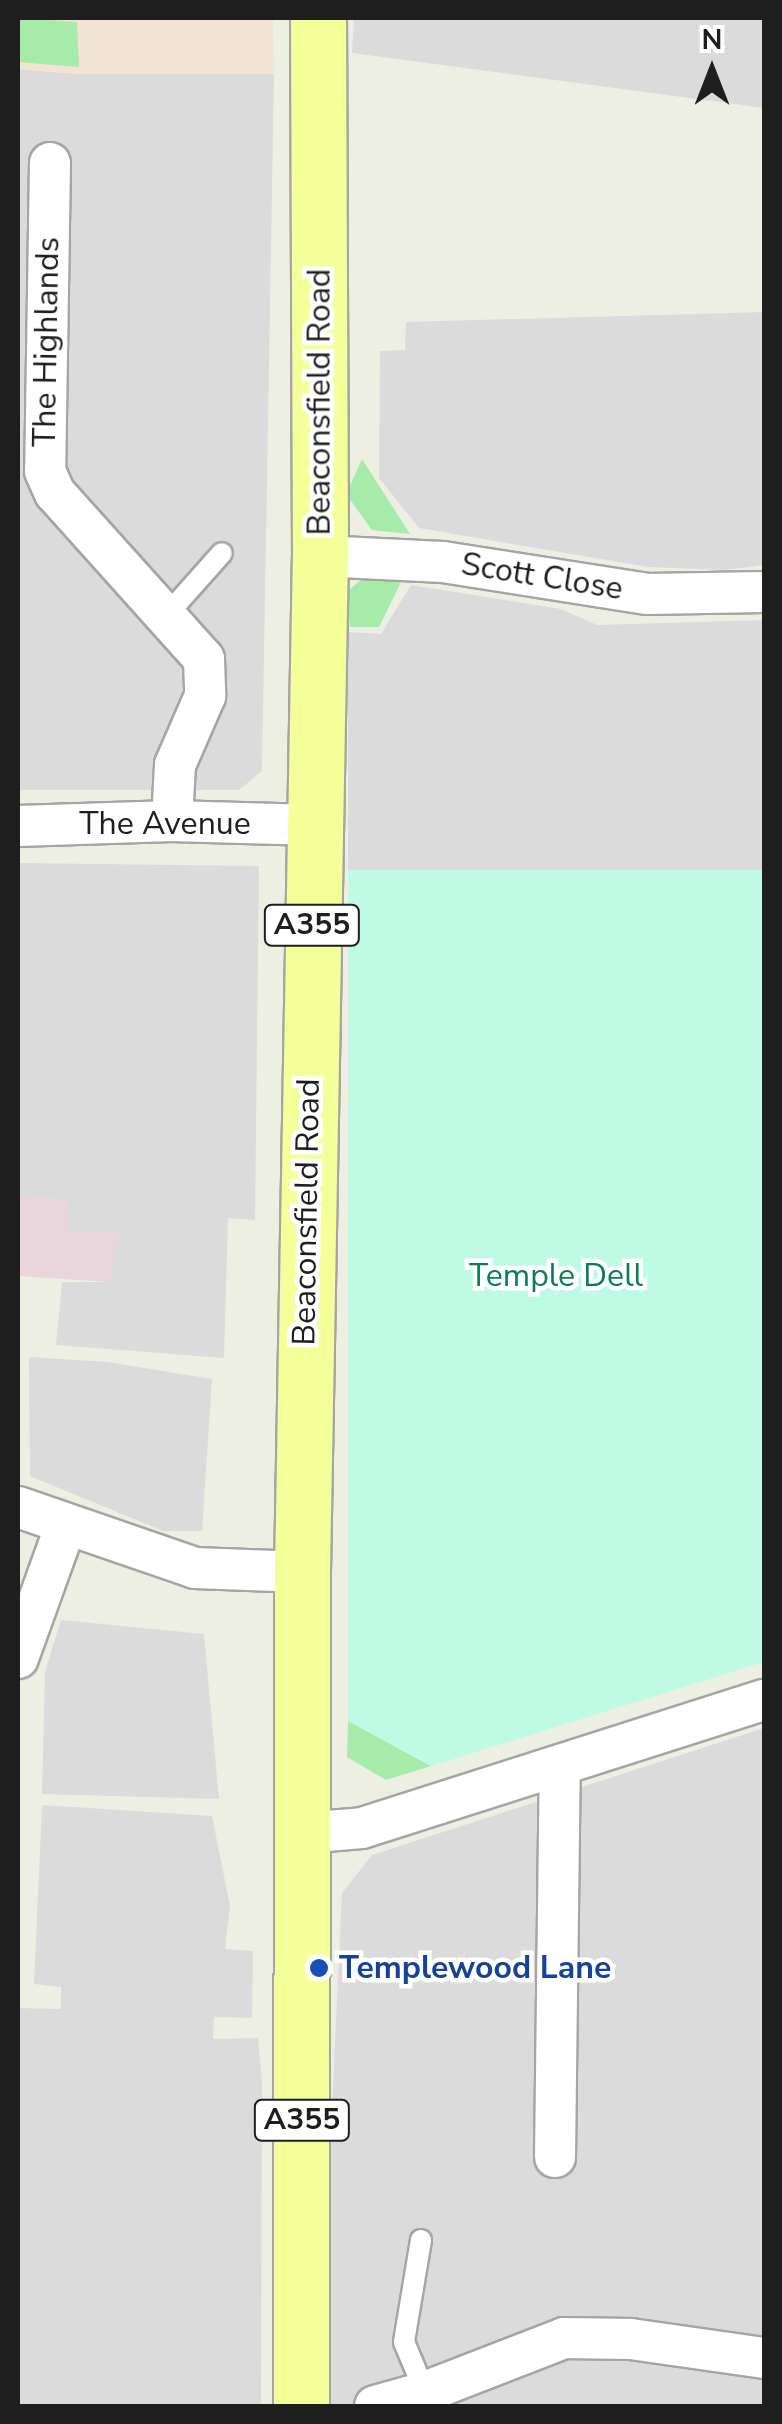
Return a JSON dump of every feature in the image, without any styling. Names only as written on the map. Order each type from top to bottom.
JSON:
[{"type":"main road","name":"Beaconsfield Road","points":[[301,2406],[302,1572],[320,556],[318,18]]},
{"type":"street","name":"The Highlands","points":[[50,163],[33,216],[45,471],[54,493],[204,658],[205,696],[174,765],[172,821]]},
{"type":"street","name":"Scott Close","points":[[320,556],[443,562],[648,594],[764,592]]},
{"type":"street","name":"The Avenue","points":[[18,826],[172,821],[313,826]]},
{"type":"street","points":[[18,1507],[195,1568],[302,1572]]},
{"type":"street","points":[[18,1658],[66,1525]]},
{"type":"street","points":[[302,1833],[362,1828],[764,1700]]},
{"type":"street","points":[[555,2157],[560,1766]]},
{"type":"street","points":[[375,2406],[425,2392],[564,2338],[632,2339],[764,2358]]},
{"type":"lane","points":[[166,616],[222,553]]},
{"type":"lane","points":[[421,2240],[404,2342],[425,2392]]},
{"type":"shaded area","points":[[18,18],[273,18],[274,74],[79,74],[18,69]]},
{"type":"shaded area","points":[[354,18],[764,18],[764,108],[352,53]]},
{"type":"shaded area","points":[[18,69],[79,74],[274,74],[262,771],[239,790],[18,790]]},
{"type":"shaded area","points":[[764,312],[764,565],[725,570],[648,567],[419,528],[379,478],[380,351],[405,350],[406,322]]},
{"type":"shaded area","points":[[411,585],[561,609],[597,625],[764,620],[764,870],[348,870],[348,632],[381,634]]},
{"type":"shaded area","points":[[18,863],[259,866],[255,1220],[228,1218],[224,1358],[56,1345],[62,1282],[109,1282],[120,1231],[68,1231],[68,1201],[18,1196]]},
{"type":"shaded area","points":[[18,1196],[68,1201],[68,1231],[121,1231],[109,1282],[18,1276]]},
{"type":"shaded area","points":[[29,1357],[108,1362],[212,1379],[202,1531],[163,1531],[30,1476]]},
{"type":"shaded area","points":[[61,1620],[204,1634],[219,1799],[42,1794],[45,1672]]},
{"type":"shaded area","points":[[764,1728],[764,2406],[327,2406],[327,2214],[342,1893],[372,1855]]},
{"type":"shaded area","points":[[42,1805],[212,1816],[230,1906],[225,1949],[253,1951],[252,2018],[214,2017],[213,2039],[258,2038],[262,2082],[261,2406],[18,2406],[18,2008],[61,2009],[61,1987],[34,1984]]},
{"type":"green space","points":[[18,18],[77,22],[79,67],[18,62]]},
{"type":"green space","points":[[362,459],[410,534],[372,530],[346,494]]},
{"type":"green space","points":[[409,566],[379,627],[350,627],[347,592],[373,569]]},
{"type":"green space","name":"Temple Dell","points":[[348,870],[764,870],[764,1662],[431,1766],[348,1721]]},
{"type":"green space","points":[[348,1721],[431,1766],[386,1780],[347,1757]]},
{"type":"place","name":"Templewood Lane","points":[[319,1968]]}]
